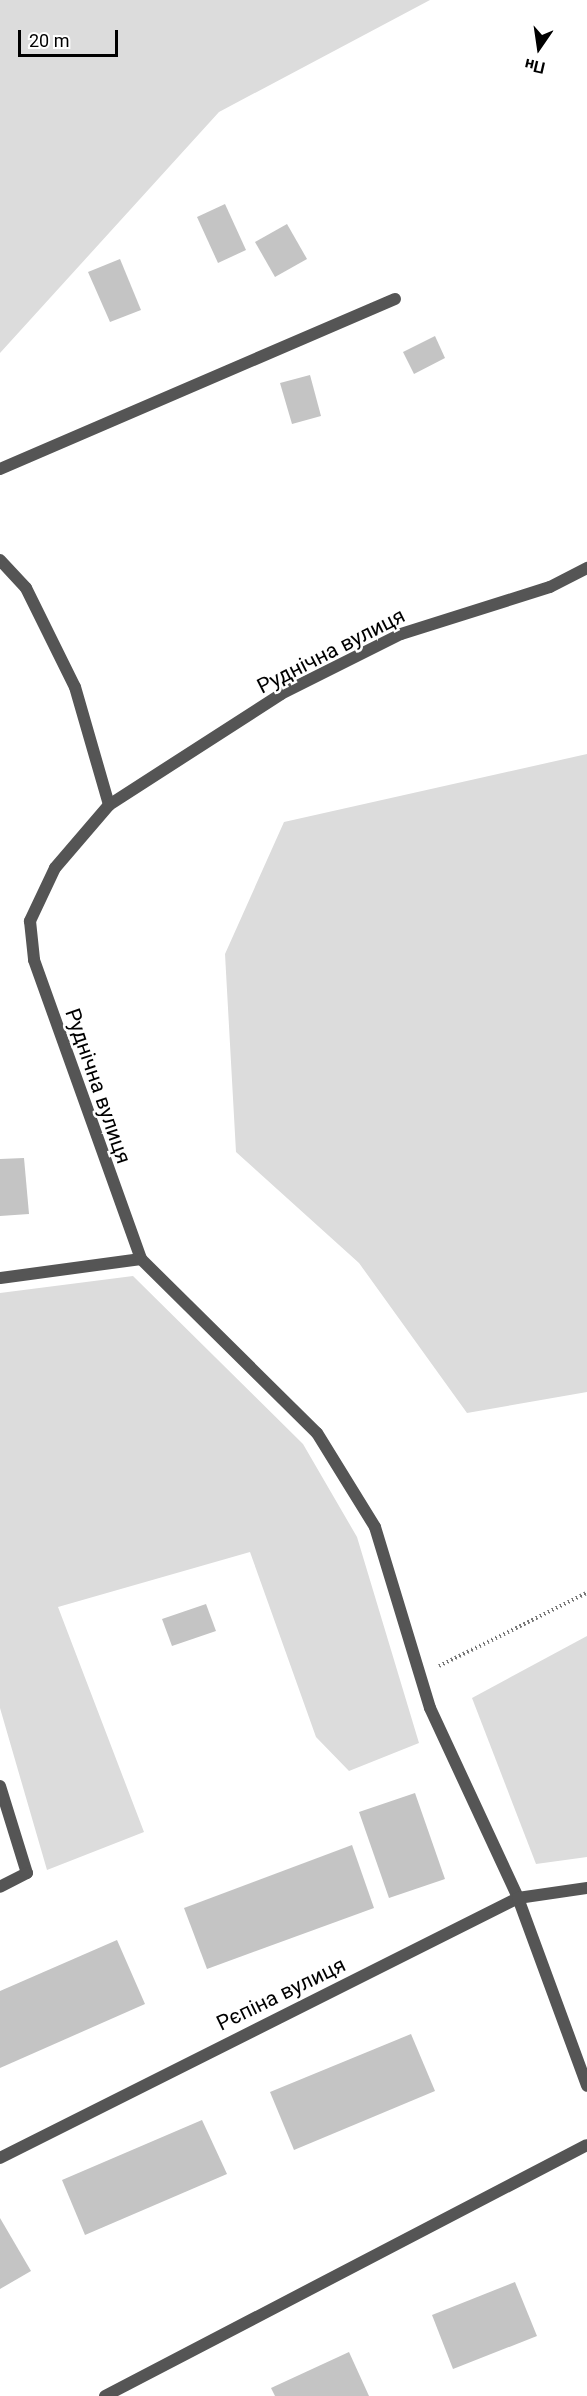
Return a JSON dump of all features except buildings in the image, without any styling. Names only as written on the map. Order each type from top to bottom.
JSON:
[{"type":"street","points":[[0,469],[395,299]]},
{"type":"street","points":[[0,560],[26,588],[75,687],[110,805]]},
{"type":"street","name":"Руднічна вулиця","points":[[141,1259],[34,960],[30,921],[55,868],[110,805],[281,694],[401,634],[550,587],[587,568]]},
{"type":"street","points":[[0,1278],[141,1259],[317,1433],[375,1527],[420,1676],[518,1898],[587,2086]]},
{"type":"street","points":[[0,1786],[27,1873],[0,1887]]},
{"type":"street","name":"Рєпіна вулиця","points":[[0,2158],[518,1898],[587,1888]]},
{"type":"street","points":[[105,2396],[587,2145]]},
{"type":"path","points":[[420,1676],[587,1593]]},
{"type":"shaded area","points":[[0,0],[430,0],[219,112],[0,353]]},
{"type":"shaded area","points":[[587,754],[587,1392],[467,1413],[359,1263],[236,1152],[225,954],[284,822]]},
{"type":"shaded area","points":[[133,1276],[303,1444],[357,1537],[419,1743],[349,1771],[316,1737],[250,1552],[58,1607],[144,1832],[47,1870],[0,1708],[0,1293]]},
{"type":"shaded area","points":[[587,1636],[587,1857],[536,1864],[472,1698]]}]
